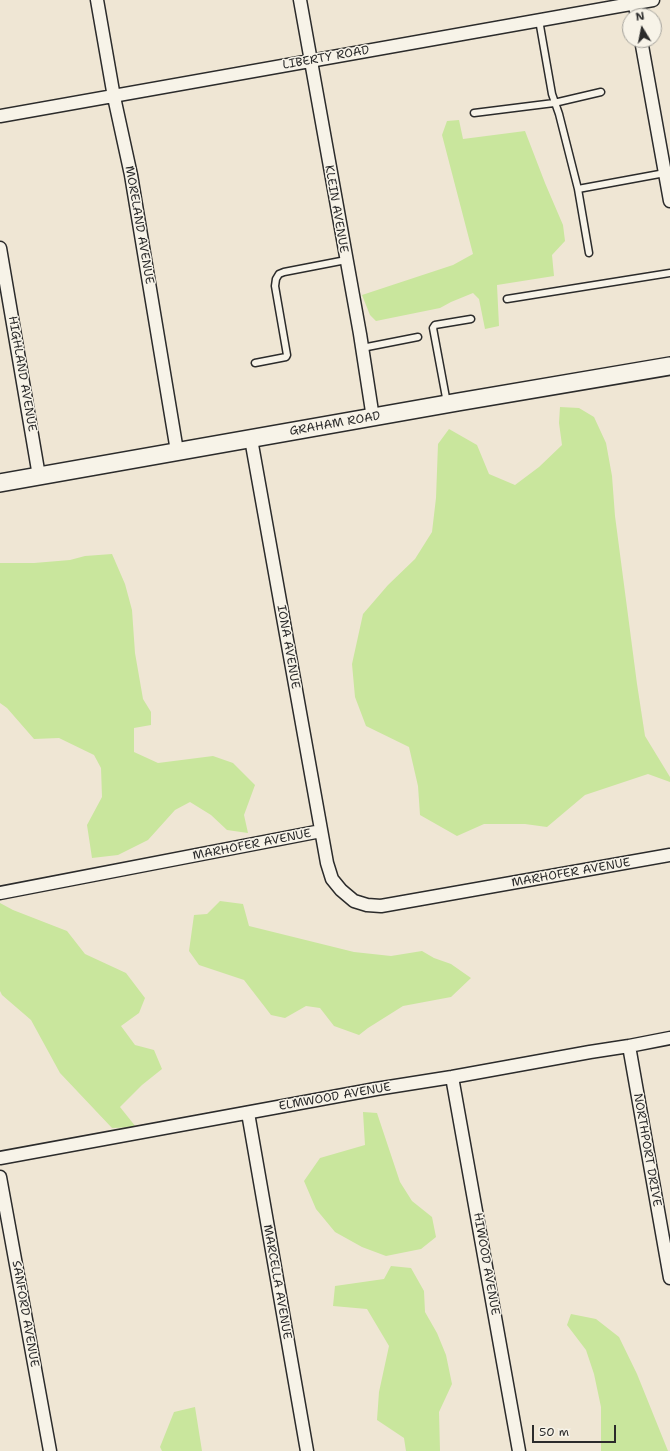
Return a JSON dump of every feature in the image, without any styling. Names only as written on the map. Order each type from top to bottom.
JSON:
[{"type":"main road","name":"GRAHAM ROAD","points":[[0,483],[670,366]]},
{"type":"street","name":"MORELAND AVENUE","points":[[97,0],[114,96],[131,175],[177,451]]},
{"type":"street","name":"KLEIN AVENUE","points":[[300,0],[362,348],[373,418]]},
{"type":"street","name":"LIBERTY ROAD","points":[[0,116],[634,2],[653,0]]},
{"type":"street","points":[[642,48],[670,200]]},
{"type":"street","name":"HIGHLAND AVENUE","points":[[0,248],[39,476]]},
{"type":"street","name":"IONA AVENUE","points":[[251,439],[320,831]]},
{"type":"street","name":"MARHOFER AVENUE","points":[[0,893],[320,831],[326,863],[332,879],[341,890],[354,901],[367,905],[381,906],[670,855]]},
{"type":"street","name":"ELMWOOD AVENUE","points":[[0,1158],[376,1089],[670,1038]]},
{"type":"street","name":"NORTHPORT DRIVE","points":[[629,1046],[670,1278]]},
{"type":"street","name":"HIWOOD AVENUE","points":[[452,1077],[519,1451]]},
{"type":"street","name":"MARCELLA AVENUE","points":[[248,1113],[307,1451]]},
{"type":"street","name":"SANFORD AVENUE","points":[[0,1177],[50,1451]]},
{"type":"lane","points":[[539,20],[554,103],[559,114],[578,189],[589,253]]},
{"type":"lane","points":[[474,113],[554,103],[601,92]]},
{"type":"lane","points":[[578,189],[665,173]]},
{"type":"lane","points":[[255,364],[286,357],[287,355],[275,286],[278,274],[346,260]]},
{"type":"lane","points":[[507,299],[670,273]]},
{"type":"lane","points":[[447,404],[433,328],[435,325],[471,319]]},
{"type":"lane","points":[[362,348],[418,337]]},
{"type":"green space","points":[[459,120],[463,139],[525,131],[563,225],[565,241],[552,255],[554,276],[497,285],[499,326],[485,329],[479,299],[473,293],[440,308],[376,321],[370,315],[362,295],[453,265],[473,254],[442,135],[447,121]]},
{"type":"green space","points":[[560,407],[579,408],[594,417],[606,443],[612,476],[615,516],[645,736],[670,777],[670,782],[648,774],[585,795],[547,827],[525,824],[484,824],[457,836],[420,815],[418,786],[409,747],[366,726],[355,697],[352,664],[363,614],[388,585],[415,559],[432,532],[436,498],[438,444],[449,429],[477,445],[489,474],[515,485],[539,467],[562,445],[559,423]]},
{"type":"green space","points":[[112,554],[125,584],[132,610],[135,653],[143,699],[151,712],[151,725],[134,728],[134,752],[158,763],[213,756],[233,763],[255,785],[244,815],[248,833],[227,830],[211,815],[190,802],[175,810],[148,840],[118,855],[92,858],[87,825],[102,797],[101,768],[94,755],[59,738],[34,739],[7,708],[0,703],[0,563],[34,563]]},
{"type":"green space","points":[[220,901],[243,904],[249,926],[354,952],[391,956],[422,951],[434,958],[451,964],[471,978],[451,997],[403,1006],[359,1035],[334,1026],[320,1008],[306,1006],[285,1018],[271,1015],[244,980],[199,965],[189,951],[194,915],[207,914]]},
{"type":"green space","points":[[0,903],[13,910],[67,931],[85,954],[126,973],[145,998],[139,1013],[121,1026],[135,1045],[154,1050],[162,1069],[142,1085],[120,1107],[136,1127],[112,1128],[60,1073],[31,1020],[2,995],[0,991]]},
{"type":"green space","points":[[363,1112],[377,1113],[400,1182],[412,1201],[432,1217],[436,1237],[421,1249],[386,1256],[362,1247],[335,1232],[316,1209],[304,1181],[320,1158],[365,1145]]},
{"type":"green space","points":[[391,1266],[411,1268],[424,1291],[425,1312],[437,1333],[446,1355],[452,1384],[439,1412],[440,1451],[406,1451],[404,1438],[377,1420],[379,1392],[389,1346],[367,1309],[333,1306],[335,1286],[384,1279]]},
{"type":"green space","points":[[571,1314],[596,1319],[619,1337],[637,1374],[668,1451],[601,1451],[601,1407],[594,1374],[586,1350],[567,1325]]},
{"type":"green space","points":[[195,1407],[202,1451],[162,1451],[160,1447],[174,1412]]}]
